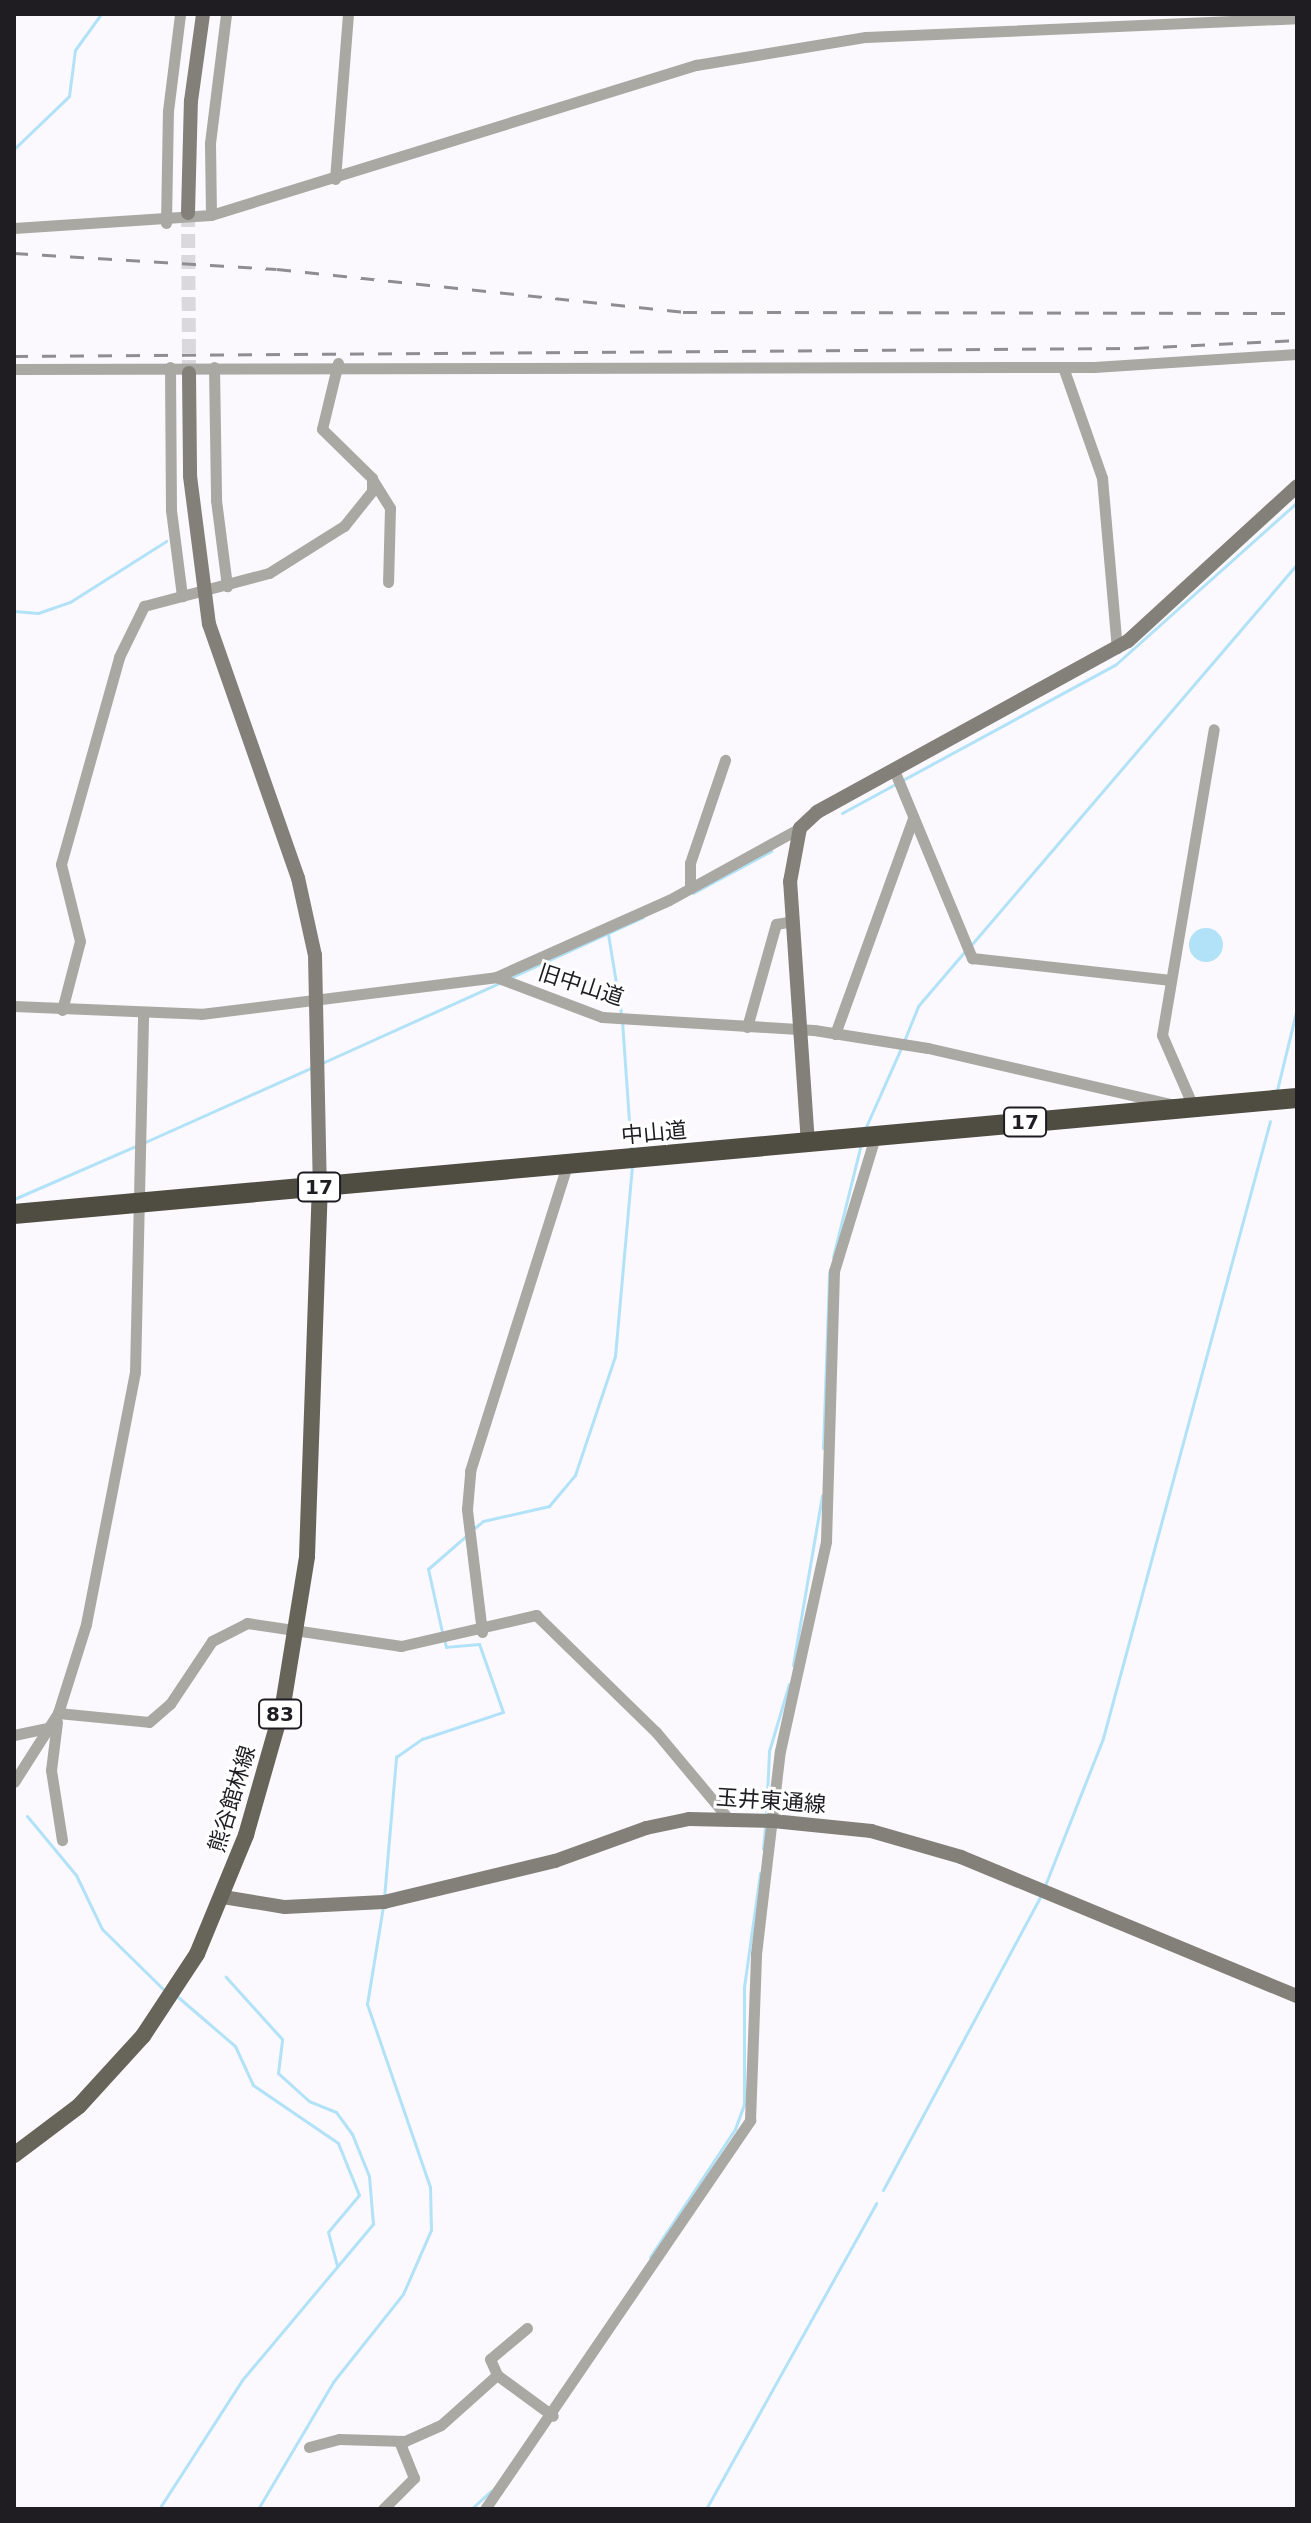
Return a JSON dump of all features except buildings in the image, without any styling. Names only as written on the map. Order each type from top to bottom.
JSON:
[{"type":"highway","name":"中山道","points":[[14,1214],[808,1144],[1185,1105],[1297,1098]]},
{"type":"main road","name":"熊谷館林線","points":[[14,2155],[79,2106],[143,2036],[223,1897],[268,1761],[296,1627],[314,1459],[320,1187]]},
{"type":"street","points":[[166,223],[168,111],[180,14]]},
{"type":"street","points":[[188,213],[191,101],[203,14]]},
{"type":"street","points":[[211,215],[210,143],[226,14]]},
{"type":"street","points":[[335,179],[348,14]]},
{"type":"street","points":[[14,228],[166,223],[211,215],[696,65],[866,37],[1087,21],[1297,18]]},
{"type":"street","points":[[14,369],[338,363],[1063,367],[1297,354]]},
{"type":"street","points":[[338,363],[322,429],[372,478],[390,508],[388,582]]},
{"type":"street","points":[[170,367],[171,510],[182,596]]},
{"type":"street","points":[[214,367],[216,500],[227,586]]},
{"type":"street","points":[[1063,367],[1102,478],[1117,648]]},
{"type":"street","points":[[189,373],[204,593],[239,722],[298,878],[321,1003],[320,1187]]},
{"type":"street","points":[[62,1010],[80,941],[61,864],[119,657],[144,606],[204,593],[269,573],[344,526],[372,491],[372,478]]},
{"type":"street","points":[[498,978],[690,888],[896,775],[1117,648],[1297,486]]},
{"type":"street","points":[[1185,1105],[1162,1035],[1214,729]]},
{"type":"street","points":[[690,888],[690,863],[725,760]]},
{"type":"street","points":[[896,775],[967,950],[1171,980]]},
{"type":"street","points":[[835,1034],[913,818]]},
{"type":"street","points":[[800,828],[789,858],[808,1144]]},
{"type":"street","points":[[747,1027],[776,924],[793,921]]},
{"type":"street","name":"旧中山道","points":[[14,1006],[143,1016],[321,1003],[498,978],[629,1021],[799,1029],[910,1045],[1185,1105]]},
{"type":"street","points":[[62,1840],[51,1770],[58,1713],[107,1535],[141,1324],[137,1203],[143,1016]]},
{"type":"street","points":[[485,2509],[750,2120],[756,1954],[769,1821],[780,1751],[826,1541],[834,1271],[867,1138]]},
{"type":"street","points":[[482,1632],[470,1471],[567,1165]]},
{"type":"street","points":[[58,1713],[149,1722],[170,1704],[212,1641],[247,1623],[296,1627],[401,1646],[482,1632],[536,1615],[558,1631],[728,1818]]},
{"type":"street","points":[[14,1782],[58,1713]]},
{"type":"street","points":[[14,1735],[51,1727]]},
{"type":"street","name":"玉井東通線","points":[[223,1897],[285,1907],[384,1902],[555,1861],[646,1828],[728,1818],[769,1821],[871,1831],[1040,1891],[1297,1996]]},
{"type":"street","points":[[527,2328],[490,2359],[497,2375],[549,2413]]},
{"type":"street","points":[[309,2447],[339,2439],[399,2441],[441,2425],[497,2375]]},
{"type":"street","points":[[383,2509],[414,2478],[399,2441]]},
{"type":"water","points":[[1206,928],[1218,933],[1223,945],[1218,957],[1206,962],[1194,957],[1189,945],[1194,933]]},
{"type":"waterway","points":[[14,149],[69,96],[75,50],[101,14]]},
{"type":"waterway","points":[[842,813],[1115,665],[1297,502]]},
{"type":"waterway","points":[[14,611],[38,613],[70,602],[166,541]]},
{"type":"waterway","points":[[972,944],[1297,564]]},
{"type":"waterway","points":[[693,893],[771,851]]},
{"type":"waterway","points":[[512,977],[643,917]]},
{"type":"waterway","points":[[608,934],[621,1013]]},
{"type":"waterway","points":[[904,1041],[918,1006],[966,950]]},
{"type":"waterway","points":[[322,1063],[501,982]]},
{"type":"waterway","points":[[1277,1090],[1297,1008]]},
{"type":"waterway","points":[[622,1021],[631,1149]]},
{"type":"waterway","points":[[865,1129],[901,1048]]},
{"type":"waterway","points":[[143,1143],[311,1068]]},
{"type":"waterway","points":[[1044,1888],[1103,1738],[1270,1121]]},
{"type":"waterway","points":[[833,1257],[861,1144]]},
{"type":"waterway","points":[[14,1199],[136,1146]]},
{"type":"waterway","points":[[472,1530],[483,1521],[549,1506],[575,1475],[615,1356],[632,1164]]},
{"type":"waterway","points":[[823,1448],[829,1272]]},
{"type":"waterway","points":[[793,1665],[822,1495]]},
{"type":"waterway","points":[[442,1632],[428,1569],[467,1535]]},
{"type":"waterway","points":[[384,1898],[396,1757],[422,1739],[503,1712],[479,1644],[446,1647],[444,1639]]},
{"type":"waterway","points":[[766,1818],[769,1751],[789,1684]]},
{"type":"waterway","points":[[27,1816],[76,1875],[102,1929],[164,1990]]},
{"type":"waterway","points":[[763,1849],[765,1825]]},
{"type":"waterway","points":[[650,2257],[735,2129],[744,2104],[744,1987],[760,1873]]},
{"type":"waterway","points":[[883,2190],[1041,1895]]},
{"type":"waterway","points":[[258,2509],[333,2382],[403,2294],[431,2230],[430,2187],[367,2004],[383,1906]]},
{"type":"waterway","points":[[159,2509],[242,2380],[373,2224],[369,2176],[352,2134],[336,2112],[309,2101],[278,2073],[282,2039],[226,1977]]},
{"type":"waterway","points":[[178,1997],[235,2046],[253,2085],[338,2143],[359,2195],[328,2232],[337,2265]]},
{"type":"waterway","points":[[706,2509],[876,2203]]},
{"type":"waterway","points":[[471,2509],[491,2491]]},
{"type":"tunnel","points":[[188,213],[189,373]]},
{"type":"railway","points":[[14,253],[277,269],[683,312],[1297,313]]},
{"type":"railway","points":[[14,356],[1135,348],[1297,340]]}]
